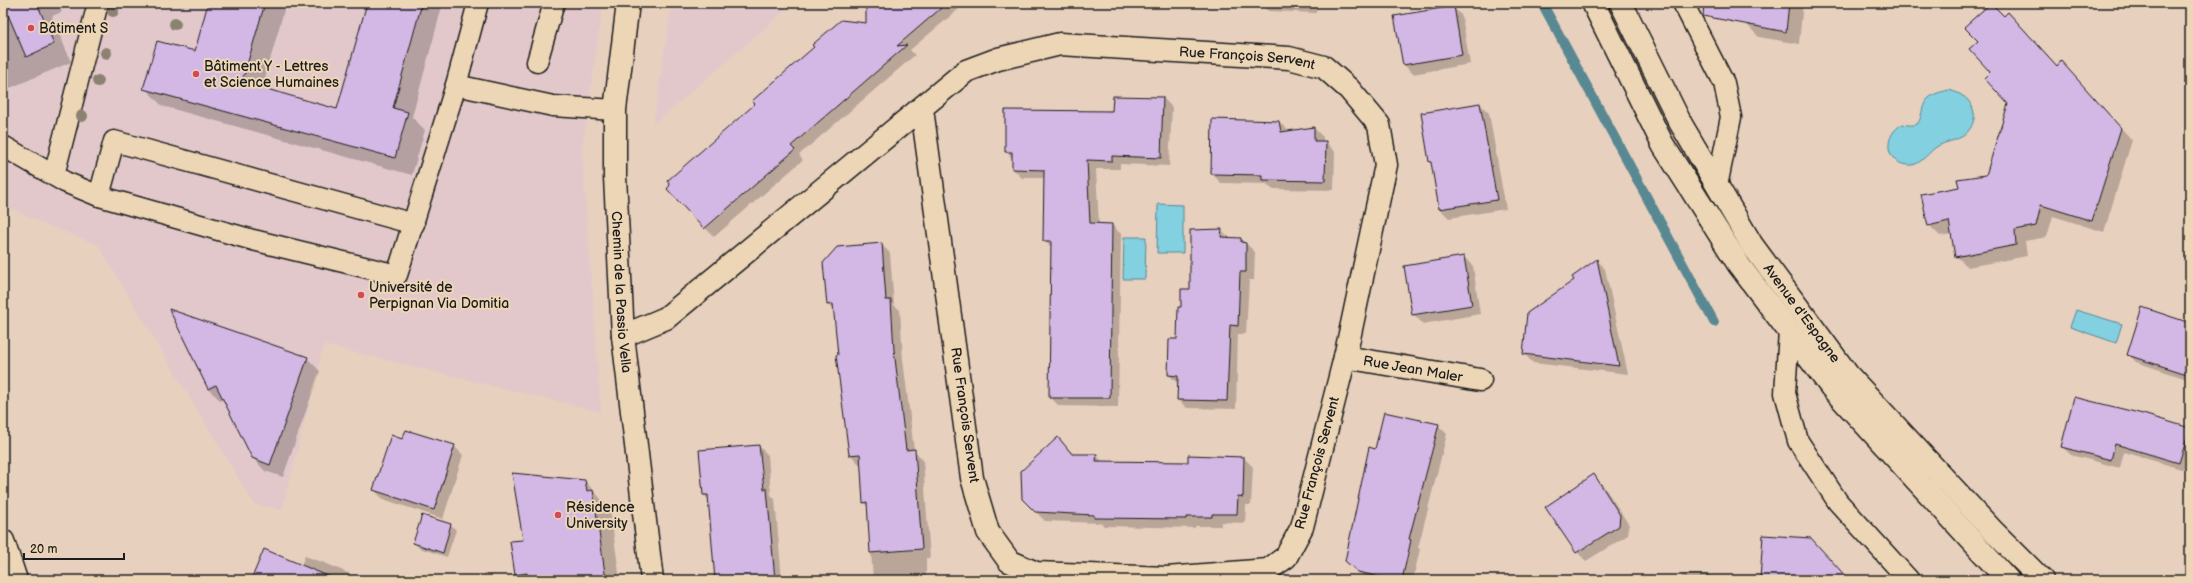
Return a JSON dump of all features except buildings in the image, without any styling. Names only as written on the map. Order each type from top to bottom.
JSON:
[{"type":"street","name":"Chemin de la Passio Vella","points":[[628,3],[615,110],[615,177],[623,336],[652,580]]},
{"type":"street","name":"Avenue d'Espagne","points":[[1593,3],[1663,145],[1739,264],[1831,387],[2008,580]]},
{"type":"street","name":"Avenue d'Espagne","points":[[1621,3],[1681,124],[1752,245],[1848,375],[1992,530],[2042,580]]},
{"type":"street","name":"Rue François Servent","points":[[623,336],[666,318],[966,72],[998,59],[1060,44],[1289,58],[1324,67],[1349,89],[1379,125],[1386,165],[1345,357],[1302,527],[1286,558],[1268,570],[1167,579],[1036,573],[1008,561],[988,532],[972,478],[922,109]]},
{"type":"street","name":"Rue Jean Maler","points":[[1345,357],[1480,380]]},
{"type":"street","points":[[3,541],[16,580]]},
{"type":"lane","points":[[54,175],[98,3]]},
{"type":"lane","points":[[3,146],[54,175],[99,196],[253,240],[398,275],[456,85],[478,3]]},
{"type":"lane","points":[[537,62],[554,3]]},
{"type":"lane","points":[[1683,3],[1724,83],[1731,117],[1717,186]]},
{"type":"lane","points":[[456,85],[553,106],[615,110]]},
{"type":"lane","points":[[99,196],[114,141],[414,224]]},
{"type":"lane","points":[[1790,331],[1785,393],[1798,441],[1838,502],[1909,580]]},
{"type":"shaded area","name":"Université de Perpignan Via Domitia","points":[[3,3],[603,3],[582,151],[601,412],[324,345],[282,510],[254,504],[98,245],[40,222],[3,205]]},
{"type":"shaded area","points":[[672,3],[794,3],[653,125]]},
{"type":"water","points":[[1949,90],[1965,97],[1971,104],[1973,108],[1974,120],[1971,127],[1963,136],[1940,145],[1915,164],[1907,165],[1899,163],[1890,153],[1889,147],[1892,134],[1903,124],[1910,125],[1918,122],[1926,101],[1936,94]]},
{"type":"water","points":[[1158,204],[1183,205],[1183,253],[1157,253]]},
{"type":"water","points":[[1124,237],[1146,237],[1145,279],[1123,279]]},
{"type":"water","points":[[2076,310],[2122,324],[2116,343],[2070,327]]},
{"type":"waterway","points":[[1542,3],[1714,322]]},
{"type":"place","name":"Bâtiment S","points":[[31,28]]},
{"type":"place","name":"Bâtiment Y - Lettres et Science Humaines","points":[[196,74]]},
{"type":"place","name":"Université de Perpignan Via Domitia","points":[[361,295]]},
{"type":"place","name":"Résidence University","points":[[558,515]]}]
